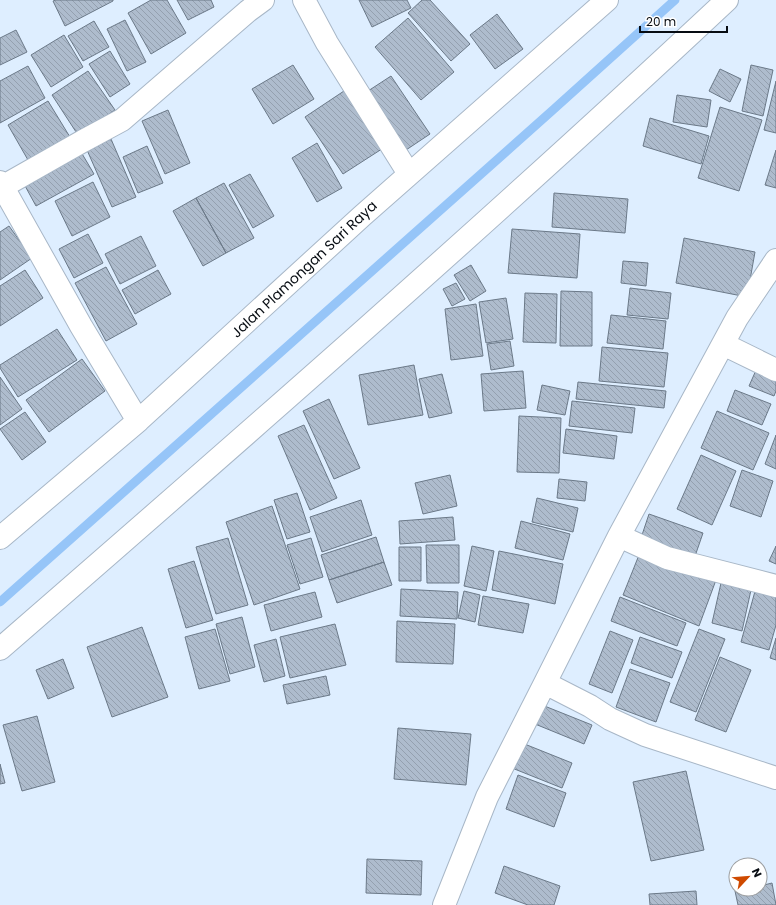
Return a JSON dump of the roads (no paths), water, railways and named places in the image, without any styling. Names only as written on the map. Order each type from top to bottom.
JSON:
[{"type":"street","points":[[138,421],[81,326],[1,185],[122,120],[262,0]]},
{"type":"street","points":[[304,0],[327,43],[409,174]]},
{"type":"street","name":"Jalan Plamongan Sari Raya","points":[[0,538],[138,421],[362,216],[607,0]]},
{"type":"street","points":[[0,649],[280,405],[612,108],[727,0]]},
{"type":"street","points":[[444,905],[487,797],[546,683],[619,536],[737,318],[776,260]]},
{"type":"street","points":[[723,344],[776,370]]},
{"type":"street","points":[[619,536],[667,558],[776,586]]},
{"type":"street","points":[[546,683],[610,718],[645,735],[776,778]]},
{"type":"waterway","points":[[0,602],[675,0]]}]
